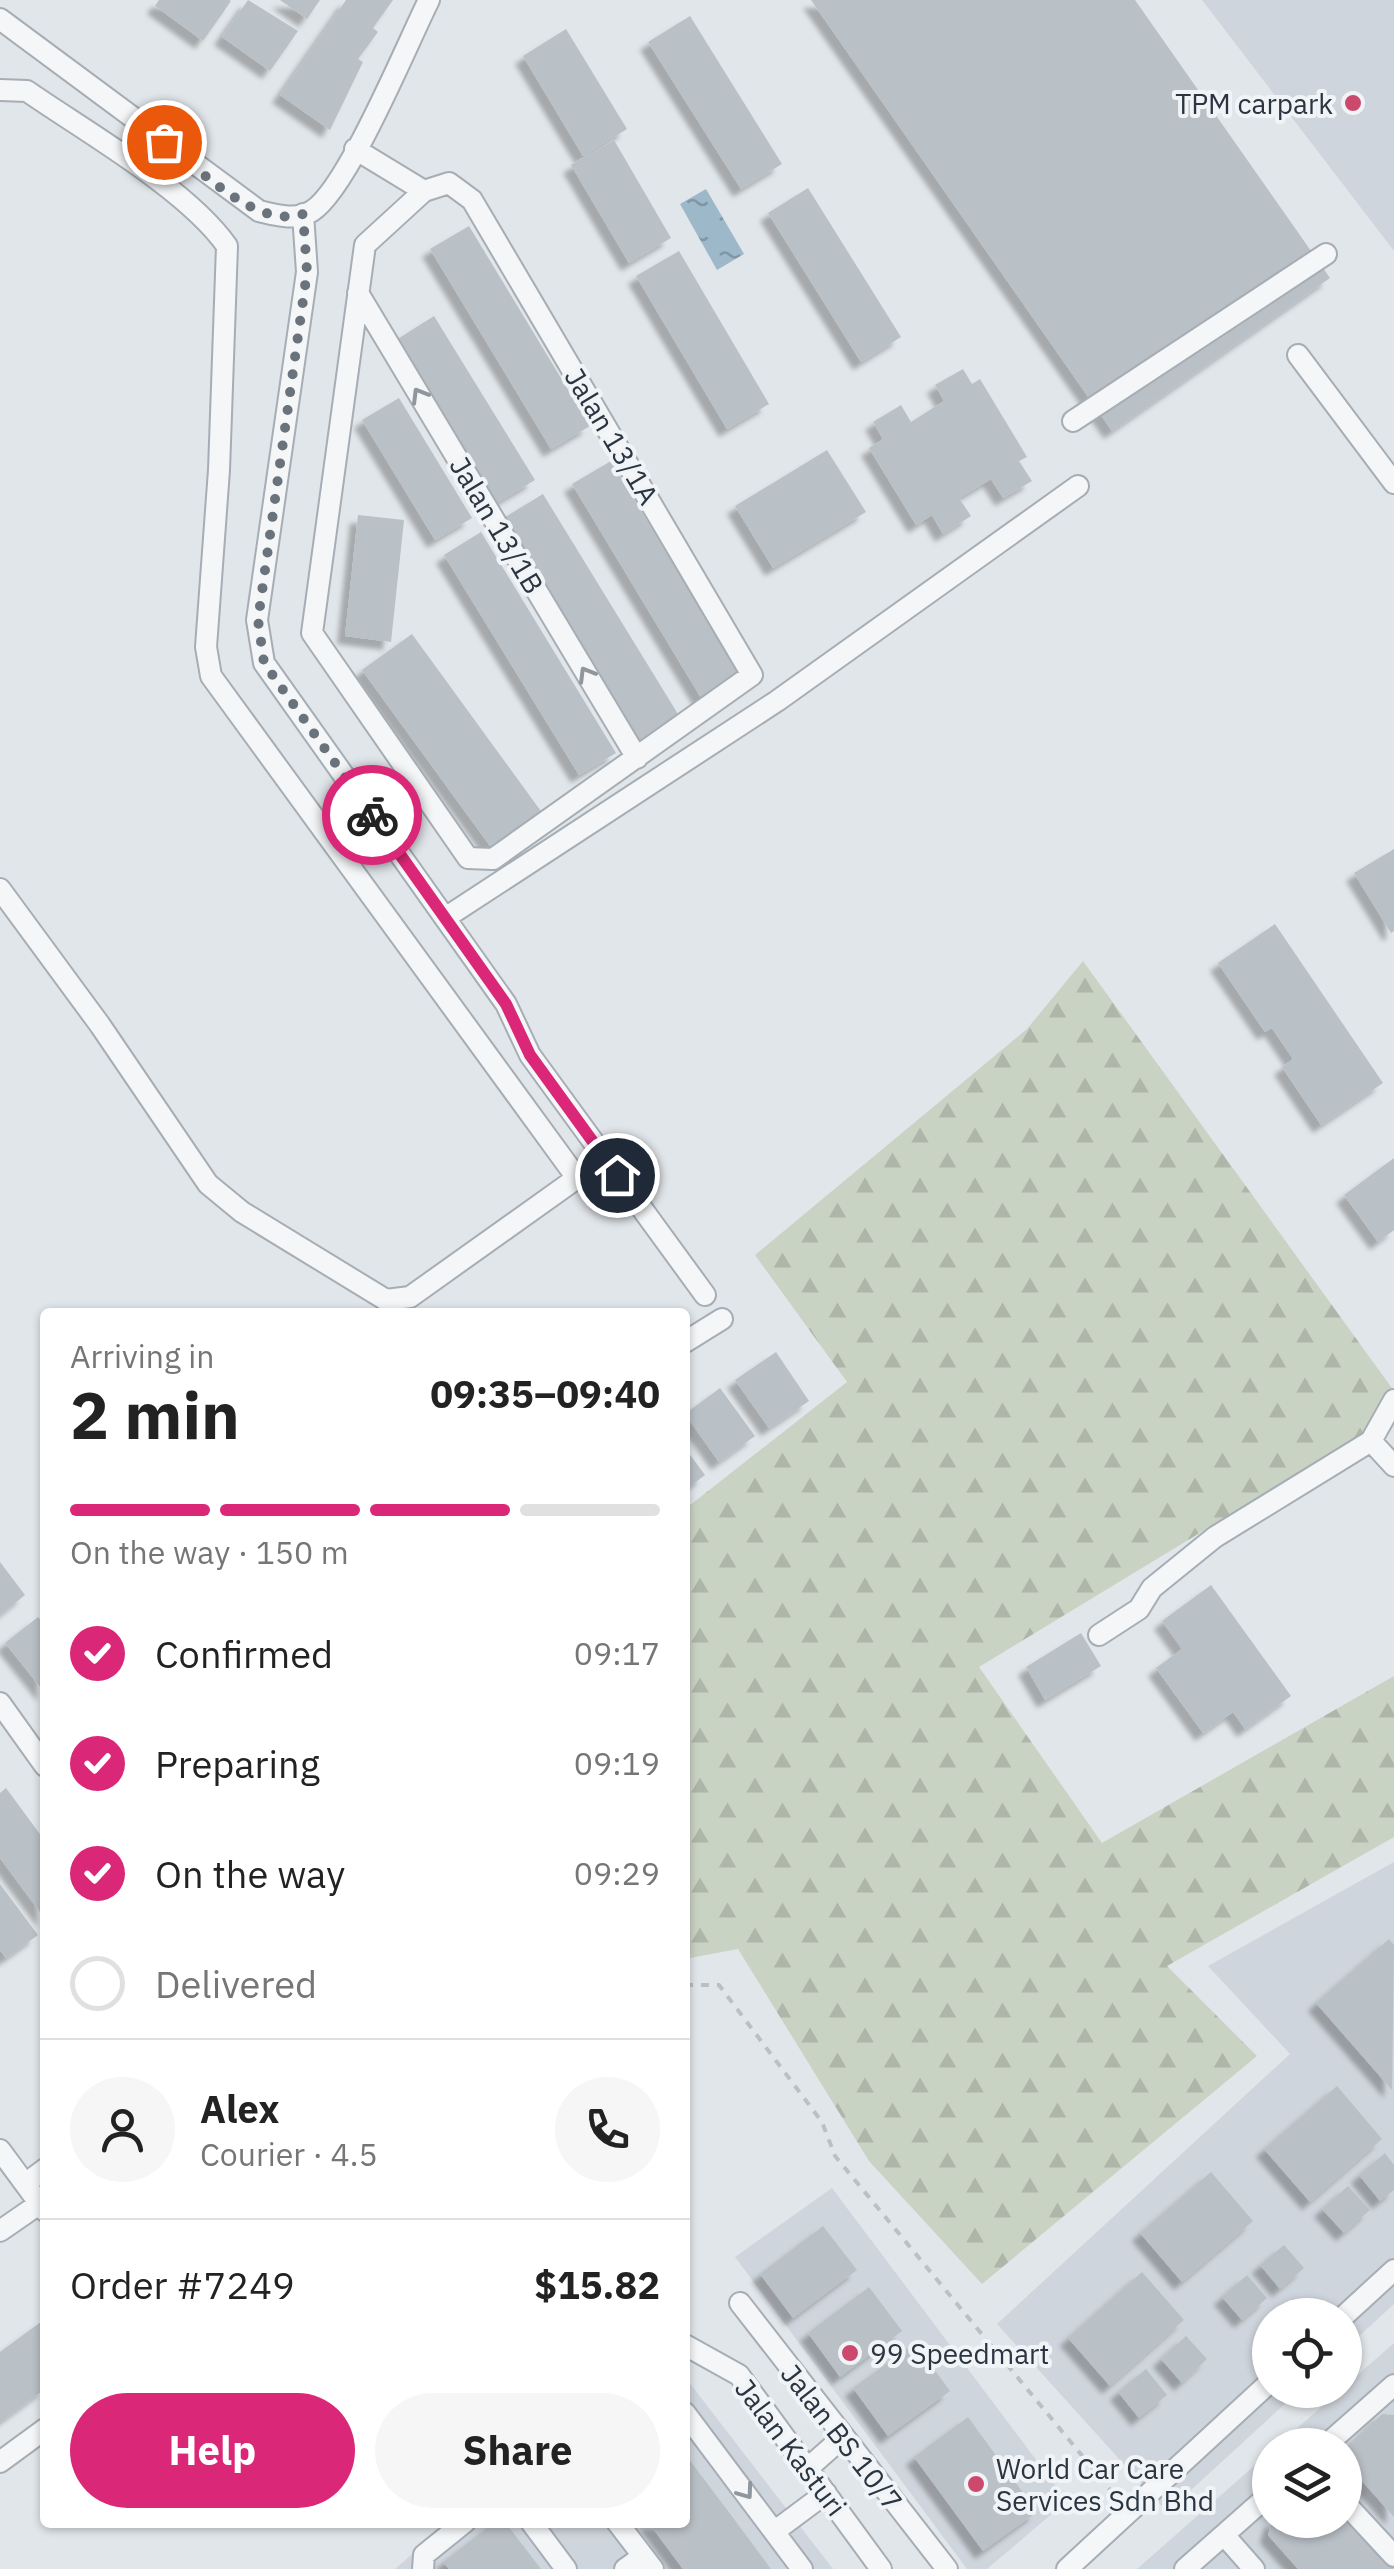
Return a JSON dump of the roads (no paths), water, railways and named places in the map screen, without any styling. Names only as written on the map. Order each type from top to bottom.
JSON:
[{"type":"street","points":[[0,19],[259,211],[292,218],[313,210],[336,183],[429,0]]},
{"type":"street","points":[[0,90],[27,91],[178,198],[212,226],[227,246],[219,470],[206,647],[212,676],[577,1178],[410,1297],[386,1300],[242,1212],[208,1184],[100,1025],[0,889]]},
{"type":"street","points":[[355,149],[424,191],[365,244],[312,633],[468,858],[493,859],[637,758]]},
{"type":"street","name":"Jalan 13/1A","points":[[424,191],[449,183],[472,200],[752,672],[637,758]]},
{"type":"street","points":[[303,214],[307,272],[258,620],[264,663],[506,1004],[530,1055],[705,1295]]},
{"type":"street","points":[[1073,421],[1326,254]]},
{"type":"street","name":"Jalan 13/1B","points":[[358,293],[637,758]]},
{"type":"street","points":[[1298,355],[1394,483]]},
{"type":"street","points":[[445,918],[778,701],[1078,486]]},
{"type":"street","points":[[690,1339],[722,1318]]},
{"type":"street","points":[[1098,1636],[1140,1609],[1152,1588],[1215,1538],[1371,1441],[1394,1400]]},
{"type":"street","points":[[1371,1441],[1394,1466]]},
{"type":"street","points":[[0,1704],[40,1759]]},
{"type":"street","points":[[0,2150],[40,2204]]},
{"type":"street","points":[[26,2184],[40,2173]]},
{"type":"street","points":[[0,2231],[40,2208]]},
{"type":"street","points":[[1362,2299],[1394,2270]]},
{"type":"street","name":"Jalan BS 10/7","points":[[740,2303],[946,2569]]},
{"type":"street","name":"Jalan Kasturi","points":[[690,2348],[739,2375],[880,2569]]},
{"type":"street","points":[[1346,2428],[1394,2386]]},
{"type":"street","points":[[1067,2569],[1252,2398]]},
{"type":"street","points":[[690,2420],[802,2569]]},
{"type":"street","points":[[0,2462],[40,2433]]},
{"type":"street","points":[[808,2468],[842,2438]]},
{"type":"street","points":[[775,2531],[826,2493]]},
{"type":"street","points":[[1185,2569],[1252,2510]]},
{"type":"street","points":[[1362,2521],[1394,2556]]},
{"type":"street","points":[[423,2569],[424,2555],[458,2528]]},
{"type":"street","points":[[535,2528],[566,2569]]},
{"type":"street","points":[[622,2528],[648,2563],[625,2569]]},
{"type":"street","points":[[1224,2535],[1254,2569]]},
{"type":"water","points":[[706,189],[744,254],[717,270],[680,204]]},
{"type":"place","name":"TPM carpark","points":[[1353,103]]},
{"type":"place","name":"99 Speedmart","points":[[850,2353]]},
{"type":"place","name":"World Car Care Services Sdn Bhd","points":[[976,2484]]}]
